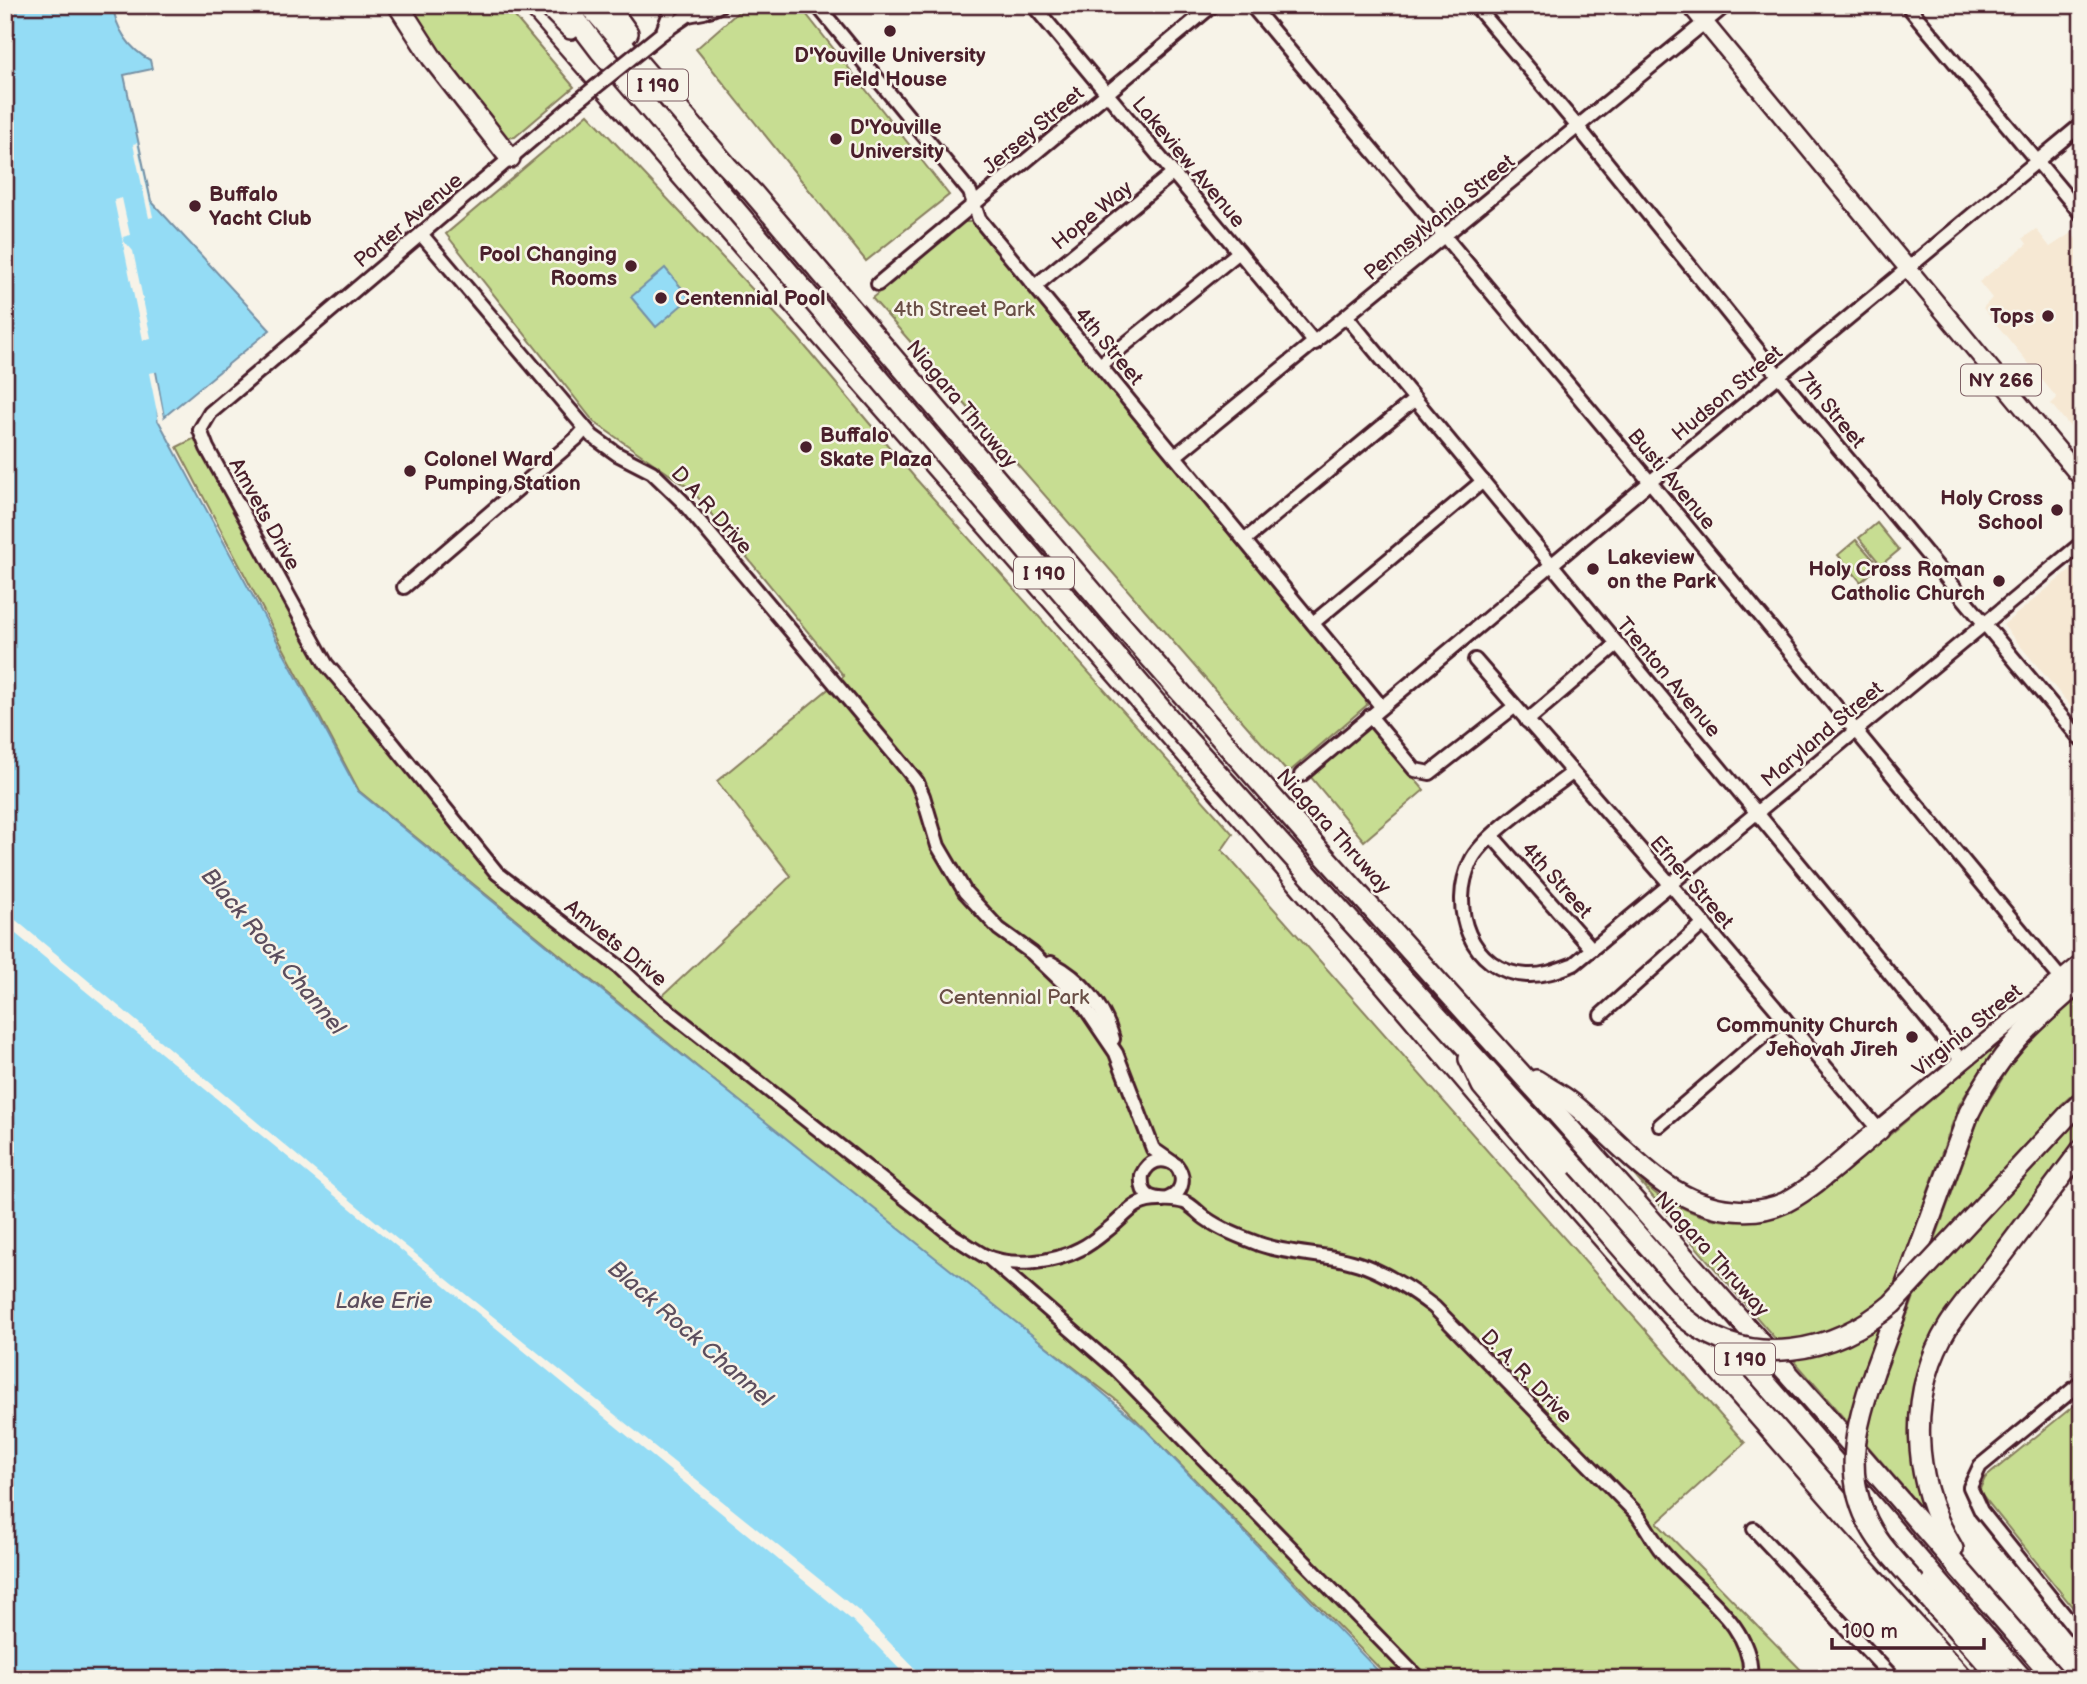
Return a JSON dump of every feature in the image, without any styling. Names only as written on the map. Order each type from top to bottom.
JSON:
[{"type":"highway","points":[[398,5],[432,58],[510,158]]},
{"type":"highway","points":[[547,5],[562,22],[600,51]]},
{"type":"highway","name":"Niagara Thruway","points":[[565,5],[600,51],[1186,738],[1632,1229],[2023,1679]]},
{"type":"highway","name":"Niagara Thruway","points":[[589,5],[1118,621],[2055,1679]]},
{"type":"highway","points":[[608,5],[736,159],[753,193]]},
{"type":"highway","points":[[2001,1679],[1877,1538],[1868,1521],[1856,1482],[1854,1459],[1857,1426],[1875,1369],[1978,1095],[2003,1054],[2025,1029],[2082,980]]},
{"type":"highway","points":[[1462,1044],[1482,1086],[1686,1319],[1710,1334],[1750,1348],[1775,1351],[1806,1348],[1847,1335],[1864,1326],[1892,1304],[2077,1107]]},
{"type":"highway","points":[[1517,1069],[1571,1102],[1656,1179],[1693,1201],[1726,1209],[1756,1210],[1784,1203],[1802,1192],[1879,1130]]},
{"type":"highway","points":[[1981,1594],[1938,1523],[1925,1486],[1919,1450],[1924,1385],[1936,1351],[1950,1325],[2082,1149]]},
{"type":"main road","name":"NY 266","points":[[1690,5],[2082,479]]},
{"type":"main road","name":"Virginia Street","points":[[1879,1130],[2082,963]]},
{"type":"street","points":[[663,33],[673,5]]},
{"type":"street","points":[[686,5],[704,12]]},
{"type":"street","name":"Porter Avenue","points":[[207,448],[200,430],[211,413],[567,110],[663,33],[688,15],[720,5]]},
{"type":"street","name":"4th Street","points":[[817,5],[970,192],[979,219],[1381,706]]},
{"type":"street","name":"Lakeview Avenue","points":[[1033,5],[1315,343]]},
{"type":"street","name":"Jersey Street","points":[[878,284],[1213,5]]},
{"type":"street","name":"Busti Avenue","points":[[1251,5],[2062,980]]},
{"type":"street","name":"7th Street","points":[[1475,5],[2082,741]]},
{"type":"street","name":"Pennsylvania Street","points":[[1175,456],[1726,5]]},
{"type":"street","points":[[1907,5],[2082,215]]},
{"type":"street","name":"Hudson Street","points":[[1301,775],[2082,124]]},
{"type":"street","name":"Hope Way","points":[[1035,286],[1173,173]]},
{"type":"street","name":"D A R Drive","points":[[421,234],[585,429],[601,444],[652,472],[667,485],[905,767],[920,789],[938,846],[965,892],[999,929],[1032,953],[1078,997],[1116,1053],[1148,1140]]},
{"type":"street","points":[[1100,365],[1239,252]]},
{"type":"street","name":"Trenton Avenue","points":[[1347,317],[1962,1061]]},
{"type":"street","points":[[1245,540],[1414,400]]},
{"type":"street","points":[[404,587],[585,429]]},
{"type":"street","name":"Amvets Drive","points":[[207,448],[326,664],[497,873],[618,966],[656,1001],[953,1236],[987,1257],[1014,1262],[1059,1258],[1080,1250],[1135,1205]]},
{"type":"street","points":[[1313,623],[1482,481]]},
{"type":"street","name":"Maryland Street","points":[[1572,773],[1478,849],[1464,879],[1462,913],[1466,929],[1474,944],[1496,966],[1508,972],[1524,975],[1553,972],[1574,964],[2082,543]]},
{"type":"street","points":[[1527,721],[1616,644]]},
{"type":"street","name":"Efner Street","points":[[1475,660],[1704,923],[1879,1130]]},
{"type":"street","points":[[1370,716],[1415,770],[1430,773],[1514,707]]},
{"type":"street","name":"4th Street","points":[[1492,836],[1589,952]]},
{"type":"street","points":[[1601,1015],[1704,923]]},
{"type":"street","points":[[1660,1125],[1784,1018]]},
{"type":"street","points":[[1148,1140],[1156,1152],[1180,1171],[1185,1196],[1191,1206]]},
{"type":"street","points":[[1135,1205],[1147,1157],[1148,1140]]},
{"type":"street","points":[[1162,1200],[1150,1197],[1145,1192],[1142,1176],[1147,1166],[1154,1161],[1173,1163]]},
{"type":"street","points":[[1135,1205],[1146,1200],[1162,1200],[1176,1195],[1181,1188],[1182,1178]]},
{"type":"street","name":"D. A. R. Drive","points":[[1162,1200],[1184,1202],[1222,1228],[1269,1247],[1338,1258],[1363,1266],[1411,1289],[1434,1307],[1636,1513],[1660,1548],[1731,1622],[1749,1651],[1752,1667],[1750,1679]]},
{"type":"street","points":[[987,1257],[1115,1368],[1419,1679]]},
{"type":"street","points":[[2082,1382],[1980,1466],[1970,1487],[1980,1511],[2082,1637]]},
{"type":"street","points":[[1754,1529],[1894,1679]]},
{"type":"shaded area","points":[[2036,229],[2050,247],[2071,233],[2082,246],[2082,441],[2051,404],[2057,398],[1983,308],[1992,298],[1979,282],[2027,244],[2023,238]]},
{"type":"shaded area","points":[[2082,560],[2082,720],[2003,625]]},
{"type":"green space","points":[[410,5],[505,5],[574,87],[515,137],[507,138],[444,58]]},
{"type":"green space","name":"D'Youville University","points":[[746,5],[799,5],[949,195],[866,261],[696,49]]},
{"type":"green space","name":"Centennial Park","points":[[588,114],[798,338],[916,479],[1233,834],[1222,850],[1745,1443],[1657,1523],[1810,1679],[1390,1679],[1120,1403],[933,1259],[359,791],[177,447],[201,435],[326,664],[497,873],[657,1001],[791,876],[717,781],[844,676],[692,490],[594,422],[446,234]]},
{"type":"green space","name":"4th Street Park","points":[[964,222],[974,225],[1366,700],[1367,705],[1288,773],[872,298]]},
{"type":"green space","points":[[1877,523],[1899,550],[1881,565],[1859,538]]},
{"type":"green space","points":[[1856,540],[1879,566],[1861,582],[1838,555]]},
{"type":"green space","points":[[1369,725],[1424,790],[1364,841],[1309,775]]},
{"type":"green space","points":[[2082,990],[2082,1086],[2061,1105],[2076,1116],[2082,1111],[2082,1138],[1937,1334],[1916,1379],[1911,1458],[1924,1511],[1634,1175],[1674,1209],[1677,1205],[1715,1219],[1751,1220],[1787,1211],[1822,1192],[2020,1025],[1989,1057],[1959,1105],[1876,1336],[1868,1369],[1882,1376],[1910,1308],[1981,1113],[2021,1048]]},
{"type":"green space","points":[[2082,1399],[2082,1619],[1979,1491],[1985,1478]]},
{"type":"water","name":"Lake Erie","points":[[5,5],[113,5],[120,30],[136,50],[150,60],[152,69],[124,75],[151,201],[270,330],[164,417],[156,372],[158,420],[358,791],[627,1011],[1082,1375],[1144,1428],[1386,1679],[5,1679]]},
{"type":"water","name":"Centennial Pool","points":[[665,268],[690,298],[656,327],[631,297]]},
{"type":"pier","points":[[137,143],[153,217],[149,218],[133,144]]},
{"type":"pier","points":[[122,198],[130,235],[123,237],[125,244],[133,251],[151,338],[143,340],[114,200]]},
{"type":"pier","points":[[155,372],[164,417],[159,422],[149,373]]},
{"type":"pier","points":[[5,911],[397,1239],[860,1612],[925,1679],[909,1679],[853,1621],[5,925]]},
{"type":"railway","points":[[518,5],[1249,842],[1487,1122],[1978,1679]]},
{"type":"place","name":"D'Youville University Field House","points":[[890,31]]},
{"type":"place","name":"D'Youville University","points":[[836,139]]},
{"type":"place","name":"Buffalo Yacht Club","points":[[195,206]]},
{"type":"place","name":"Pool Changing Rooms","points":[[631,266]]},
{"type":"place","name":"Centennial Pool","points":[[661,298]]},
{"type":"place","name":"Tops","points":[[2048,316]]},
{"type":"place","name":"Buffalo Skate Plaza","points":[[806,447]]},
{"type":"place","name":"Colonel Ward Pumping Station","points":[[410,471]]},
{"type":"place","name":"Holy Cross School","points":[[2057,510]]},
{"type":"place","name":"Lakeview on the Park","points":[[1593,569]]},
{"type":"place","name":"Holy Cross Roman Catholic Church","points":[[1999,581]]},
{"type":"place","name":"Community Church Jehovah Jireh","points":[[1912,1037]]},
{"type":"water label","name":"Black Rock Channel","points":[[274,951]]},
{"type":"water label","name":"Black Rock Channel","points":[[691,1333]]}]
